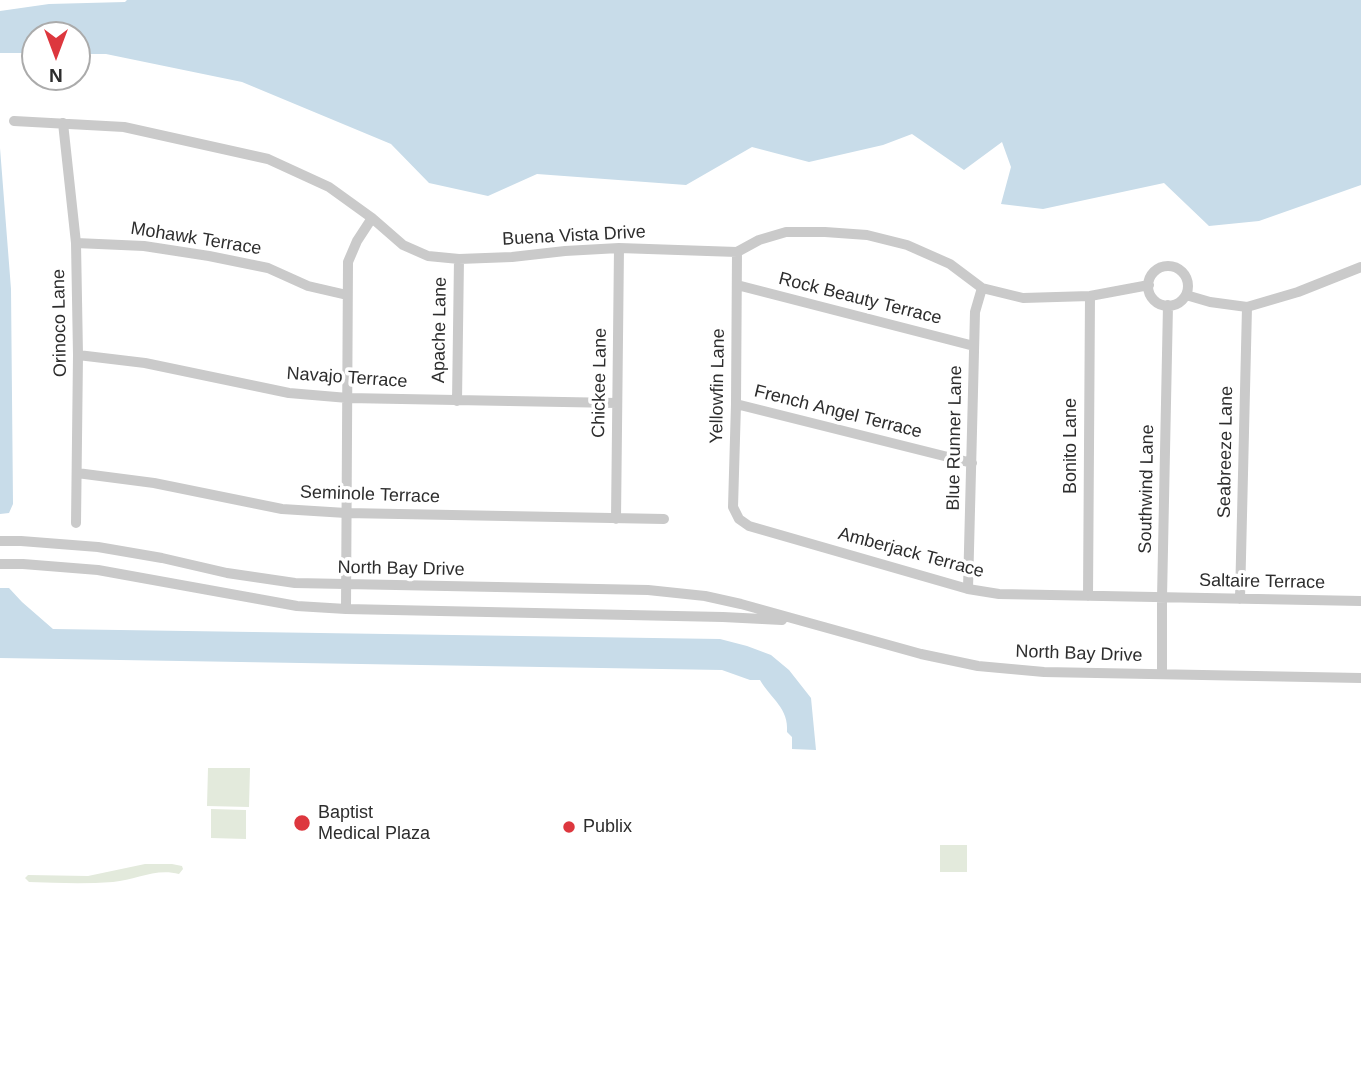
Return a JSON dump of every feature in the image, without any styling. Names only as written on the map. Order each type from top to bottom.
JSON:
[{"type":"street","name":"Buena Vista Drive","points":[[14,121],[124,127],[268,159],[329,187],[372,218],[402,245],[428,256],[459,259],[512,257],[619,248],[737,252],[759,240],[786,232],[825,232],[867,234],[907,245],[950,264],[982,288],[1023,298],[1090,296],[1149,285]]},
{"type":"street","name":"Orinoco Lane","points":[[63,123],[76,243],[76,523]]},
{"type":"street","points":[[346,609],[348,262],[357,241],[372,218]]},
{"type":"street","name":"Mohawk Terrace","points":[[76,243],[144,246],[209,256],[268,268],[308,286],[347,295]]},
{"type":"street","name":"Chickee Lane","points":[[616,519],[619,248]]},
{"type":"street","name":"Yellowfin Lane","points":[[737,252],[733,507],[739,519]]},
{"type":"street","name":"Apache Lane","points":[[457,401],[459,259]]},
{"type":"street","points":[[1170,266],[1182,271],[1186,276],[1188,288],[1186,295],[1179,302],[1168,305],[1157,302],[1152,297],[1149,285],[1153,273],[1170,266]]},
{"type":"street","points":[[1186,295],[1210,302],[1247,307],[1298,292],[1361,267]]},
{"type":"street","name":"Rock Beauty Terrace","points":[[737,285],[974,346]]},
{"type":"street","name":"Blue Runner Lane","points":[[968,590],[975,312],[982,288]]},
{"type":"street","name":"Bonito Lane","points":[[1088,596],[1090,296]]},
{"type":"street","name":"Southwind Lane","points":[[1162,674],[1168,305]]},
{"type":"street","name":"Seabreeze Lane","points":[[1240,598],[1247,307]]},
{"type":"street","name":"Navajo Terrace","points":[[78,355],[145,363],[289,393],[348,398],[617,403]]},
{"type":"street","name":"French Angel Terrace","points":[[736,404],[972,463]]},
{"type":"street","name":"Seminole Terrace","points":[[77,473],[154,483],[282,509],[346,513],[664,519]]},
{"type":"street","name":"Amberjack Terrace","points":[[739,519],[749,526],[968,590],[1162,597]]},
{"type":"street","name":"North Bay Drive","points":[[0,541],[98,547],[227,573],[295,583],[648,590],[705,596],[921,654],[978,666],[1044,672],[1361,678]]},
{"type":"street","points":[[120,574],[122,551]]},
{"type":"street","name":"North Bay Drive","points":[[0,564],[98,570],[297,606],[723,617],[802,622]]},
{"type":"street","name":"Saltaire Terrace","points":[[1162,597],[1361,601]]},
{"type":"shaded area","points":[[208,768],[250,768],[249,807],[207,806]]},
{"type":"shaded area","points":[[211,809],[246,810],[246,839],[211,838]]},
{"type":"shaded area","points":[[940,845],[967,845],[967,872],[940,872]]},
{"type":"shaded area","points":[[145,864],[172,864],[182,866],[183,869],[179,874],[162,872],[102,883],[29,882],[25,878],[28,875],[88,876]]},
{"type":"water","points":[[1361,0],[1361,185],[1259,221],[1209,226],[1164,183],[1043,209],[1001,204],[1011,167],[1002,142],[964,170],[912,134],[883,145],[809,162],[752,147],[686,185],[537,174],[488,196],[429,183],[391,144],[242,82],[106,54],[91,54],[91,21],[21,21],[21,53],[0,53],[0,11],[49,4]]},
{"type":"water","points":[[0,148],[11,289],[13,504],[9,513],[0,514]]},
{"type":"water","points":[[0,588],[9,588],[53,629],[720,639],[771,655],[789,670],[811,698],[816,750],[792,749],[792,737],[787,732],[785,716],[760,680],[750,680],[722,670],[0,658]]},
{"type":"place","name":"Baptist Medical Plaza","points":[[302,823]]},
{"type":"place","name":"Publix","points":[[569,827]]}]
